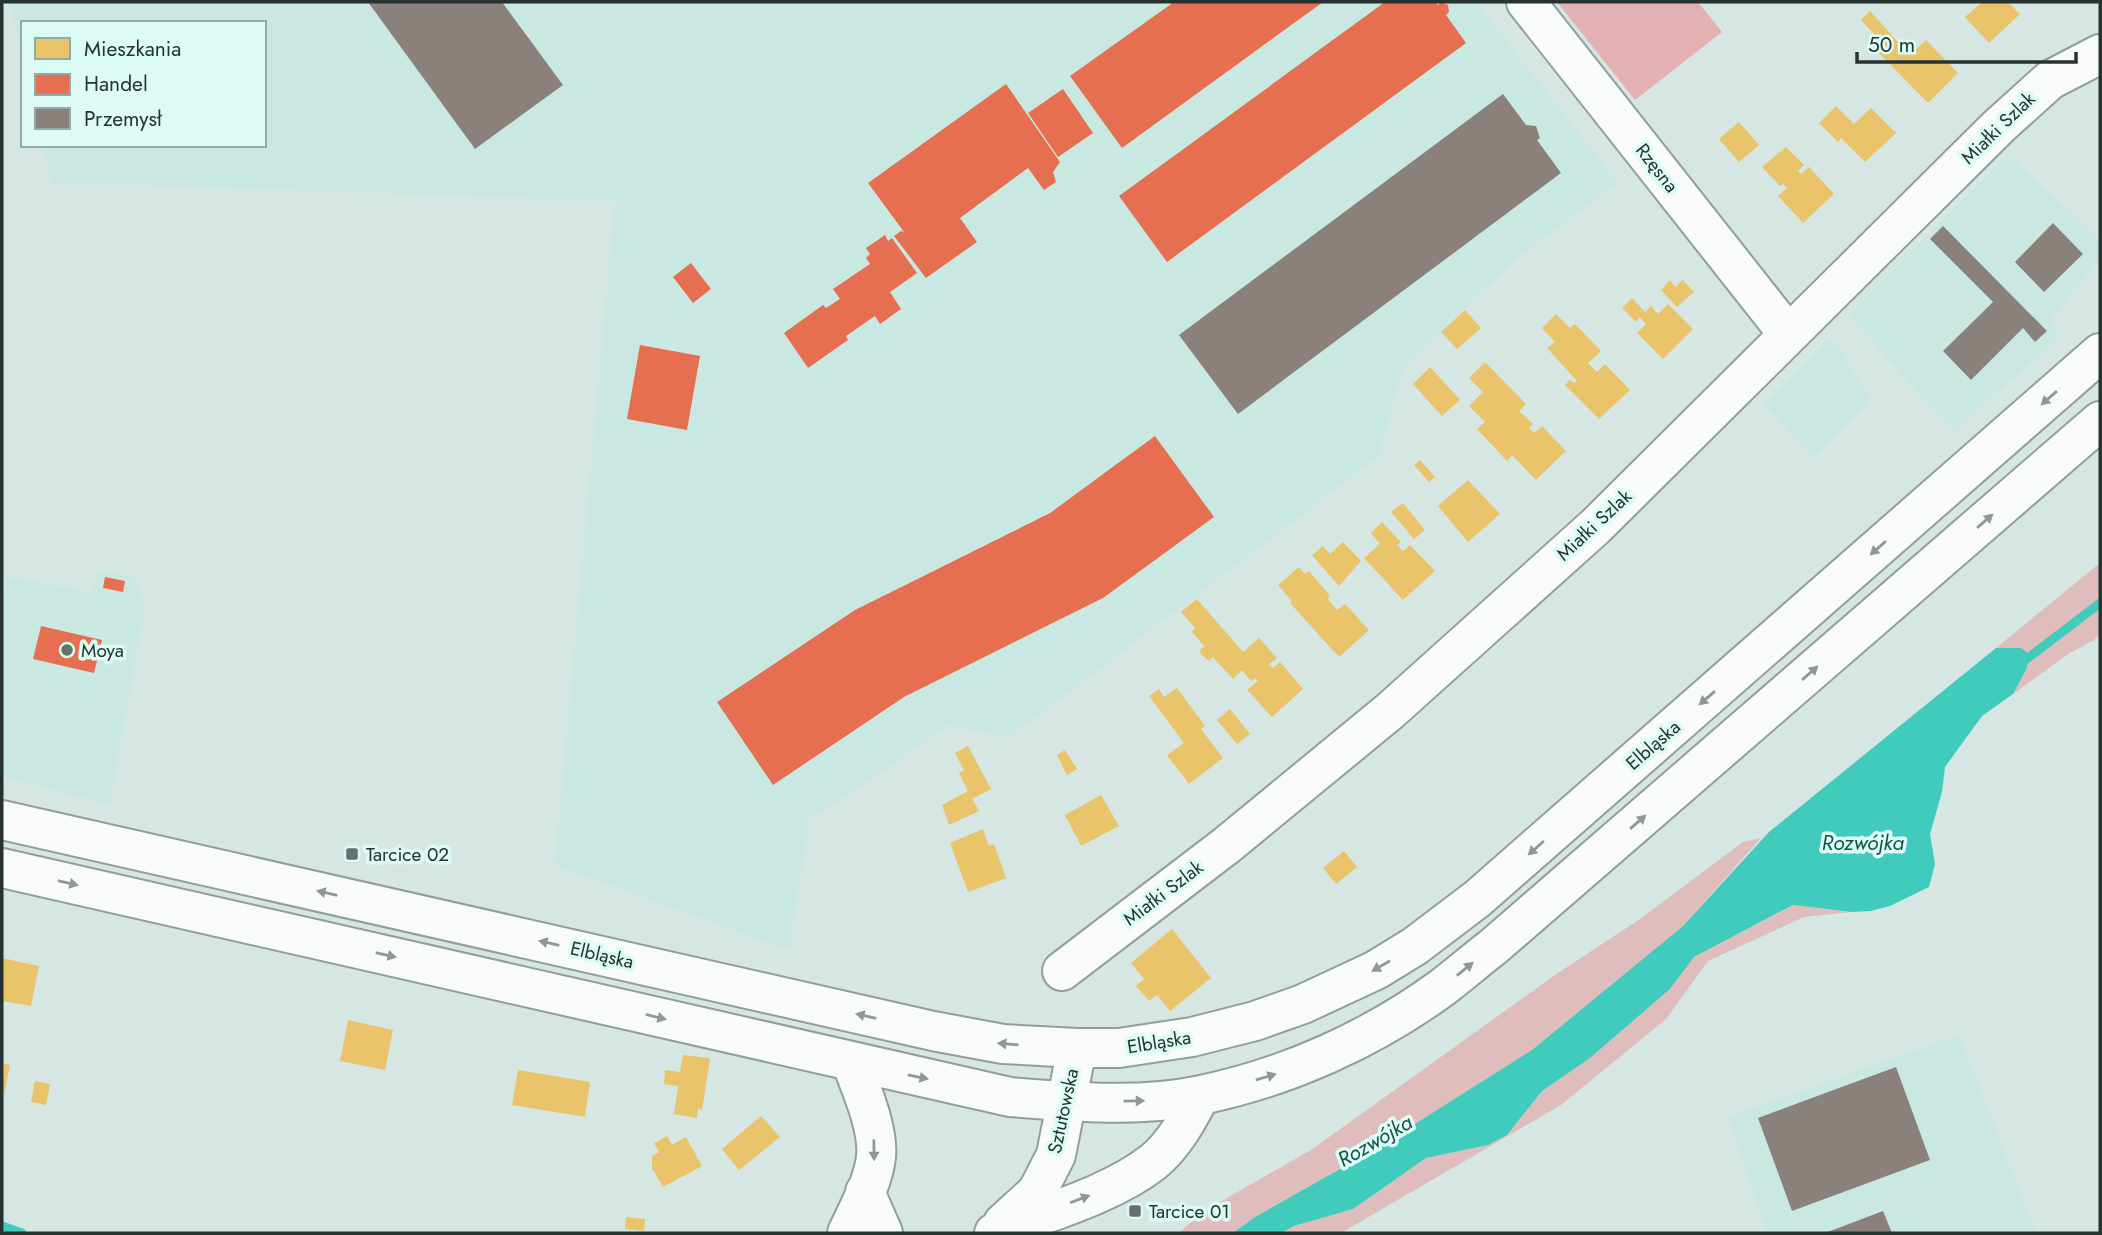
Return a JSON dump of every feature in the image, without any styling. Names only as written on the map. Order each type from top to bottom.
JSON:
[{"type":"main road","name":"Rzęsna","points":[[1526,2],[1788,334]]},
{"type":"main road","name":"Miałki Szlak","points":[[1062,971],[1227,845],[1390,711],[1596,526],[1998,127],[2050,80],[2100,54]]},
{"type":"main road","name":"Elbląska","points":[[2,820],[933,1031],[1003,1044],[1077,1048],[1119,1048],[1180,1039],[1255,1021],[1344,987],[1415,946],[1477,900],[2100,353]]},
{"type":"main road","points":[[2,869],[1010,1097],[1068,1101],[1145,1101],[1200,1096],[1277,1074],[1334,1051],[1442,987],[1493,947],[2100,421]]},
{"type":"main road","name":"Sztutowska","points":[[992,1233],[1037,1192],[1056,1156],[1077,1048]]},
{"type":"main road","points":[[847,1233],[866,1192],[876,1156],[870,1110],[851,1062]]},
{"type":"main road","name":"Sztutowska","points":[[992,1233],[1122,1183],[1155,1160],[1186,1124],[1200,1096]]},
{"type":"main road","points":[[866,1192],[883,1233]]},
{"type":"shaded area","points":[[10,2],[1476,2],[1618,183],[1524,252],[1403,367],[1379,456],[1008,738],[948,725],[809,820],[789,950],[555,865],[615,201],[51,182],[42,147],[266,147],[266,21],[21,21],[21,49]]},
{"type":"shaded area","points":[[1557,2],[1698,2],[1722,32],[1635,100]]},
{"type":"shaded area","points":[[2011,157],[2100,241],[2100,257],[2050,321],[2060,336],[1954,432],[1849,316],[1998,165]]},
{"type":"shaded area","points":[[1830,338],[1839,347],[1871,401],[1814,458],[1764,404]]},
{"type":"shaded area","points":[[2100,563],[2100,634],[2013,694],[2026,670],[2021,648],[1996,648]]},
{"type":"shaded area","points":[[99,571],[137,578],[145,607],[109,805],[2,776],[2,600],[7,577],[93,592]]},
{"type":"shaded area","points":[[1761,838],[1683,926],[1532,1050],[1372,1151],[1255,1217],[1233,1233],[1179,1233],[1201,1213],[1311,1150],[1555,975],[1640,919],[1743,842]]},
{"type":"shaded area","points":[[1794,905],[1852,912],[1804,917],[1708,961],[1666,1019],[1561,1105],[1341,1233],[1281,1233],[1294,1226],[1353,1209],[1426,1158],[1488,1145],[1507,1135],[1542,1091],[1590,1058],[1670,989],[1694,957]]},
{"type":"shaded area","points":[[1959,1035],[2036,1233],[1766,1233],[1729,1117]]},
{"type":"water","name":"Rozwójka","points":[[1996,648],[2021,648],[2030,655],[2026,670],[2013,694],[1982,716],[1945,767],[1942,792],[1930,834],[1935,864],[1929,887],[1890,906],[1871,911],[1852,912],[1793,905],[1694,957],[1670,989],[1590,1058],[1542,1091],[1507,1135],[1488,1145],[1426,1158],[1353,1209],[1294,1226],[1281,1233],[1233,1233],[1255,1217],[1372,1151],[1532,1050],[1683,926],[1769,832]]},
{"type":"building: Mieszkania","points":[[1982,2],[2008,2],[2020,14],[1989,43],[1965,17]]},
{"type":"building: Mieszkania","points":[[1870,11],[1910,55],[1926,40],[1958,73],[1928,103],[1879,53],[1882,50],[1870,38],[1874,34],[1861,20]]},
{"type":"building: Mieszkania","points":[[1836,106],[1854,124],[1871,108],[1896,133],[1865,162],[1841,138],[1838,142],[1819,123]]},
{"type":"building: Mieszkania","points":[[1739,122],[1759,145],[1739,162],[1719,139]]},
{"type":"building: Mieszkania","points":[[1786,147],[1804,165],[1798,171],[1801,174],[1809,167],[1834,194],[1803,223],[1778,196],[1787,188],[1783,184],[1780,186],[1762,167]]},
{"type":"building: Mieszkania","points":[[1670,280],[1675,287],[1683,280],[1694,292],[1677,307],[1661,290]]},
{"type":"building: Mieszkania","points":[[1632,298],[1645,312],[1651,306],[1658,314],[1668,304],[1693,329],[1663,359],[1637,333],[1646,324],[1640,317],[1636,322],[1622,308]]},
{"type":"building: Mieszkania","points":[[1465,310],[1481,328],[1457,349],[1441,332]]},
{"type":"building: Mieszkania","points":[[1556,314],[1570,328],[1575,324],[1601,351],[1588,363],[1597,372],[1605,364],[1630,390],[1599,419],[1565,385],[1570,380],[1574,383],[1577,381],[1547,348],[1555,342],[1542,328]]},
{"type":"building: Mieszkania","points":[[1485,362],[1526,404],[1519,411],[1533,424],[1529,428],[1534,433],[1542,426],[1566,451],[1536,480],[1512,455],[1507,461],[1477,429],[1485,422],[1469,406],[1483,392],[1469,378]]},
{"type":"building: Mieszkania","points":[[1430,367],[1460,400],[1442,416],[1413,384]]},
{"type":"building: Mieszkania","points":[[1420,460],[1435,477],[1429,482],[1414,465]]},
{"type":"building: Mieszkania","points":[[1468,480],[1500,514],[1468,542],[1438,506]]},
{"type":"building: Mieszkania","points":[[1403,503],[1425,530],[1414,539],[1391,512]]},
{"type":"building: Mieszkania","points":[[1382,522],[1401,542],[1397,545],[1403,551],[1410,545],[1435,571],[1403,600],[1364,558],[1380,544],[1371,533]]},
{"type":"building: Mieszkania","points":[[1343,542],[1361,561],[1339,586],[1312,555],[1323,546],[1330,554]]},
{"type":"building: Mieszkania","points":[[1299,567],[1305,574],[1309,571],[1330,596],[1328,599],[1337,610],[1345,604],[1369,630],[1339,657],[1290,603],[1292,601],[1278,585]]},
{"type":"building: Mieszkania","points":[[1197,599],[1243,652],[1259,638],[1277,658],[1269,664],[1273,668],[1280,662],[1303,689],[1272,717],[1247,690],[1258,681],[1255,678],[1251,681],[1242,670],[1233,679],[1213,657],[1209,661],[1201,654],[1200,650],[1204,646],[1192,632],[1195,628],[1181,612]]},
{"type":"building: Mieszkania","points":[[1177,688],[1205,726],[1201,729],[1223,758],[1189,784],[1167,755],[1184,743],[1149,696],[1159,689],[1164,697]]},
{"type":"building: Mieszkania","points":[[1230,709],[1250,734],[1237,744],[1217,720]]},
{"type":"building: Mieszkania","points":[[968,746],[991,789],[972,799],[979,811],[949,825],[942,805],[968,791],[959,773],[964,770],[955,753]]},
{"type":"building: Mieszkania","points":[[1065,750],[1077,769],[1067,775],[1057,755]]},
{"type":"building: Mieszkania","points":[[1101,795],[1119,826],[1081,846],[1065,815]]},
{"type":"building: Mieszkania","points":[[983,829],[989,846],[994,844],[1006,878],[968,892],[950,843]]},
{"type":"building: Mieszkania","points":[[1344,851],[1357,867],[1336,884],[1323,868]]},
{"type":"building: Mieszkania","points":[[1172,929],[1211,978],[1170,1011],[1157,995],[1149,1001],[1136,986],[1144,979],[1131,963]]},
{"type":"building: Mieszkania","points":[[2,958],[39,966],[31,1006],[2,1001]]},
{"type":"building: Mieszkania","points":[[348,1020],[393,1030],[385,1070],[340,1061]]},
{"type":"building: Mieszkania","points":[[683,1055],[710,1058],[702,1110],[698,1109],[697,1118],[674,1114],[678,1086],[664,1084],[665,1070],[680,1072]]},
{"type":"building: Mieszkania","points":[[2,1063],[10,1065],[4,1095],[2,1094]]},
{"type":"building: Mieszkania","points":[[518,1070],[590,1082],[585,1117],[512,1105]]},
{"type":"building: Mieszkania","points":[[35,1081],[50,1084],[46,1105],[31,1102]]},
{"type":"building: Mieszkania","points":[[761,1116],[780,1137],[739,1170],[722,1149]]},
{"type":"building: Mieszkania","points":[[667,1136],[672,1145],[686,1137],[702,1166],[663,1187],[652,1168],[652,1156],[659,1152],[654,1143]]},
{"type":"building: Mieszkania","points":[[626,1217],[645,1219],[644,1231],[625,1229]]},
{"type":"building: Handel","points":[[1174,2],[1323,2],[1122,148],[1070,76]]},
{"type":"building: Handel","points":[[1385,2],[1436,2],[1438,5],[1441,2],[1448,5],[1449,12],[1446,15],[1466,43],[1167,262],[1119,196]]},
{"type":"building: Handel","points":[[1006,84],[1060,162],[1053,172],[1056,182],[1044,190],[1028,168],[960,218],[977,242],[926,278],[894,236],[904,232],[868,183]]},
{"type":"building: Handel","points":[[1063,89],[1093,133],[1058,157],[1028,113]]},
{"type":"building: Handel","points":[[885,235],[888,241],[892,238],[917,273],[890,292],[901,309],[880,324],[875,316],[846,336],[848,340],[808,368],[784,333],[823,305],[826,308],[840,299],[833,289],[870,264],[866,258],[870,254],[866,248]]},
{"type":"building: Handel","points":[[691,263],[711,289],[693,303],[673,277]]},
{"type":"building: Handel","points":[[640,345],[700,356],[687,430],[627,419]]},
{"type":"building: Handel","points":[[1155,436],[1214,517],[1103,598],[904,697],[773,785],[717,702],[855,610],[1050,513]]},
{"type":"building: Handel","points":[[105,577],[125,581],[123,592],[103,588]]},
{"type":"building: Handel","name":"Moya","points":[[41,626],[102,640],[94,673],[33,659]]},
{"type":"building: Przemysł","points":[[368,2],[502,2],[563,85],[475,149]]},
{"type":"building: Przemysł","points":[[1503,94],[1526,125],[1536,126],[1540,138],[1537,140],[1561,173],[1238,414],[1179,335]]},
{"type":"building: Przemysł","points":[[2053,223],[2083,254],[2044,292],[2015,262]]},
{"type":"building: Przemysł","points":[[1943,226],[2047,331],[2035,342],[2023,328],[1971,380],[1943,351],[1993,302],[1930,239]]},
{"type":"building: Przemysł","points":[[1896,1067],[1930,1160],[1792,1211],[1758,1118]]},
{"type":"building: Przemysł","points":[[1883,1211],[1892,1233],[1825,1233]]},
{"type":"waterway","name":"Rozwójka","points":[[2024,661],[2100,603]]},
{"type":"waterway","points":[[2,1226],[22,1233]]},
{"type":"place","name":"Moya","points":[[67,650]]},
{"type":"place","name":"Tarcice 02","points":[[352,854]]},
{"type":"place","name":"Tarcice 01","points":[[1135,1211]]}]
